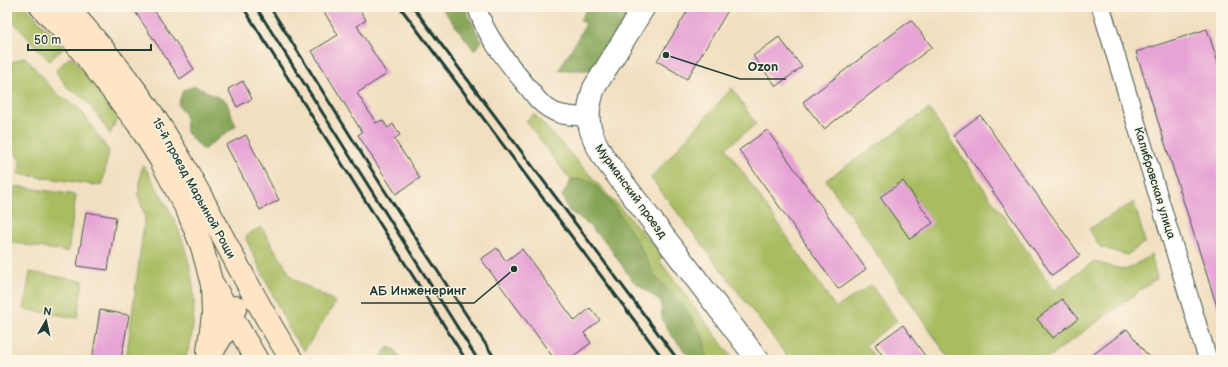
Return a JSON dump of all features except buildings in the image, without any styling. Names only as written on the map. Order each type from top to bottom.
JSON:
[{"type":"main road","name":"15-й проезд Марьиной Рощи","points":[[41,7],[76,44],[138,124],[160,159],[188,212],[202,247],[211,281],[257,360]]},
{"type":"main road","name":"15-й проезд Марьиной Рощи","points":[[67,7],[126,78],[151,111],[196,186],[239,269],[291,358]]},
{"type":"main road","points":[[207,360],[232,318],[239,299],[241,281],[239,269]]},
{"type":"main road","points":[[207,360],[213,315],[211,281]]},
{"type":"main road","points":[[207,360],[219,350],[233,342],[245,340],[259,340],[270,344],[282,349],[291,358]]},
{"type":"street","points":[[477,7],[482,23],[491,39],[538,100],[546,108],[558,114],[588,117]]},
{"type":"street","name":"Мурманский проезд","points":[[644,7],[597,82],[590,101],[588,117],[594,142],[604,158],[758,360]]},
{"type":"street","name":"Калибровская улица","points":[[1101,7],[1208,360]]},
{"type":"green space","points":[[10,7],[26,7],[64,48],[49,61],[7,15],[7,10]]},
{"type":"green space","points":[[441,7],[464,7],[482,42],[474,50]]},
{"type":"green space","points":[[588,7],[633,7],[593,70],[559,70],[586,24],[580,20]]},
{"type":"green space","points":[[71,56],[118,112],[120,118],[117,119],[110,134],[87,101],[67,87],[57,73],[56,70]]},
{"type":"green space","points":[[25,57],[57,94],[79,108],[109,151],[102,186],[18,174],[20,161],[7,138],[7,91],[12,62]]},
{"type":"green space","points":[[195,86],[226,101],[236,126],[203,150],[186,132],[185,115],[178,105],[183,90]]},
{"type":"green space","points":[[732,88],[756,124],[726,148],[836,308],[871,285],[897,321],[865,345],[877,360],[790,360],[651,178]]},
{"type":"green space","points":[[929,109],[1054,290],[1093,262],[1126,270],[1151,255],[1157,278],[1045,360],[950,360],[826,180]]},
{"type":"green space","points":[[534,114],[664,256],[659,260],[734,360],[706,360],[526,121]]},
{"type":"green space","points":[[142,166],[144,166],[174,219],[188,257],[193,284],[194,311],[192,333],[188,351],[184,360],[126,360],[145,216],[138,195]]},
{"type":"green space","points":[[572,179],[589,180],[607,197],[634,236],[655,276],[686,310],[703,337],[707,360],[696,360],[686,353],[670,333],[662,319],[661,302],[632,280],[607,244],[583,220],[569,211],[562,196]]},
{"type":"green space","points":[[15,186],[76,195],[68,252],[7,242]]},
{"type":"green space","points":[[1134,202],[1145,242],[1127,255],[1100,247],[1089,229]]},
{"type":"green space","points":[[261,227],[293,279],[336,302],[304,351],[291,333],[246,239],[247,235]]},
{"type":"green space","points":[[30,272],[83,281],[77,318],[24,309]]},
{"type":"green space","points":[[388,347],[394,349],[402,360],[378,360]]},
{"type":"railway","points":[[243,7],[466,360]]},
{"type":"railway","points":[[256,7],[478,360]]},
{"type":"railway","points":[[270,7],[383,188],[496,360]]},
{"type":"railway","points":[[400,7],[664,360]]},
{"type":"railway","points":[[413,7],[678,360]]},
{"type":"place","name":"Ozon","points":[[666,55]]},
{"type":"place","name":"АБ Инженеринг","points":[[514,269]]}]
